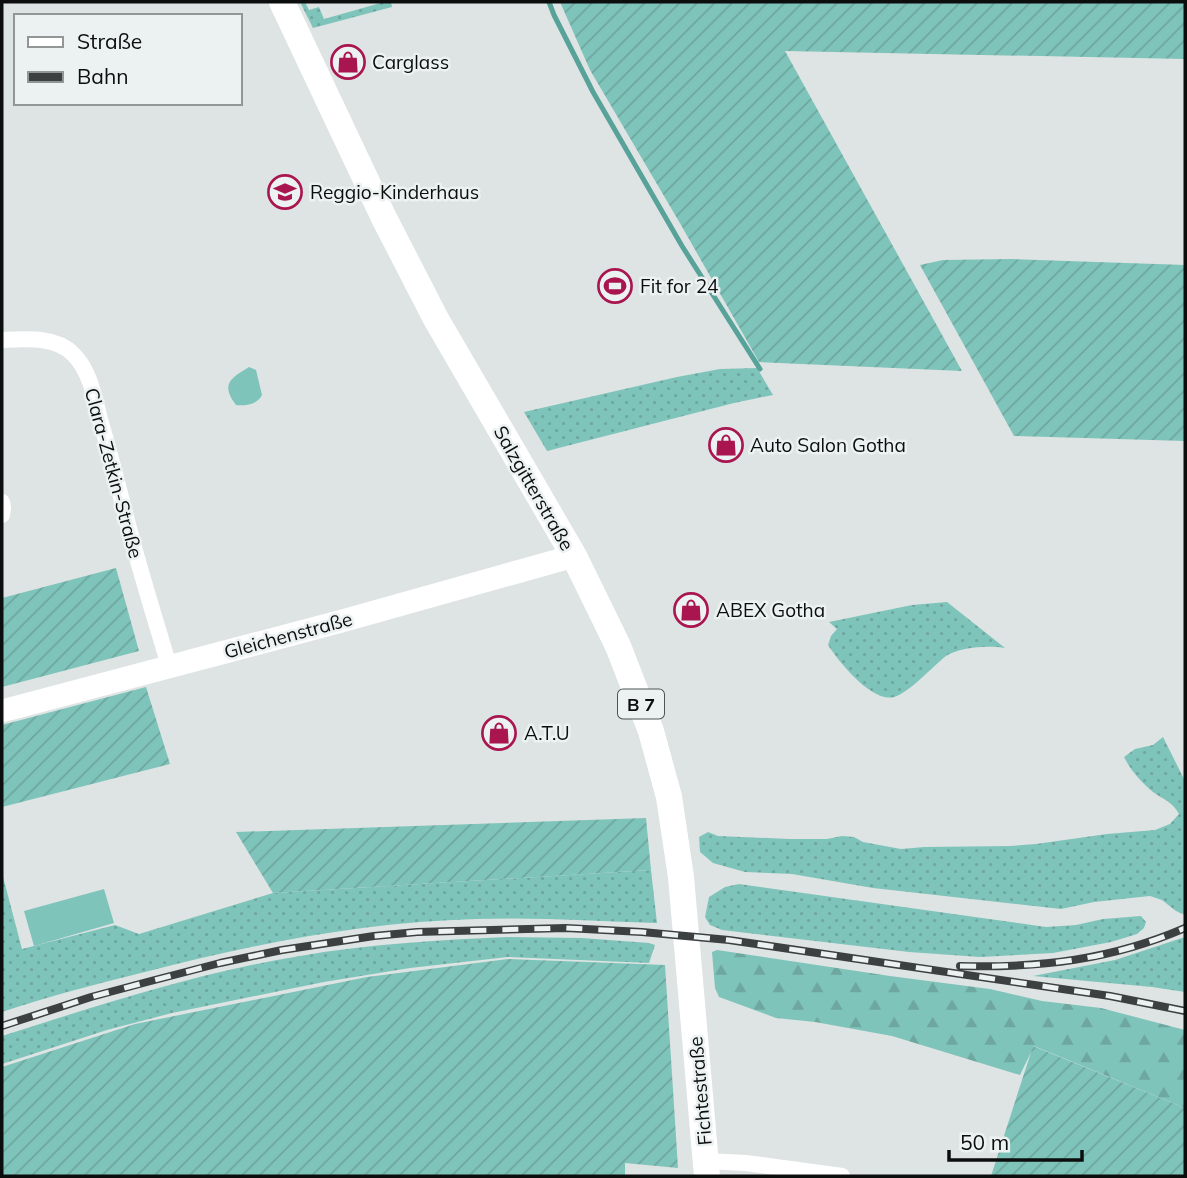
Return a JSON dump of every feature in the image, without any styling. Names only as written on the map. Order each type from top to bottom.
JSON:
[{"type":"main road","name":"Salzgitterstraße","points":[[282,2],[384,218],[436,319],[574,556],[618,646],[651,732],[669,797],[686,915],[693,1005]]},
{"type":"main road","name":"Fichtestraße","points":[[693,1005],[707,1169]]},
{"type":"street","name":"Clara-Zetkin-Straße","points":[[2,340],[32,340],[58,344],[74,355],[87,376],[169,666]]},
{"type":"street","points":[[2,502],[2,515]]},
{"type":"street","name":"Gleichenstraße","points":[[2,711],[574,556]]},
{"type":"street","points":[[707,1169],[746,1163],[842,1176]]},
{"type":"green space","points":[[300,2],[305,2],[309,10],[319,7],[324,19],[384,2],[391,2],[392,7],[313,28]]},
{"type":"green space","points":[[560,2],[1185,2],[1185,59],[785,51],[962,371],[759,362],[590,70]]},
{"type":"green space","points":[[1012,259],[1185,265],[1185,441],[1014,436],[920,265],[943,260]]},
{"type":"green space","points":[[249,367],[256,370],[262,395],[251,404],[236,405],[228,387],[233,378]]},
{"type":"green space","points":[[757,368],[773,395],[547,451],[524,412],[677,377],[720,369]]},
{"type":"green space","points":[[116,568],[139,651],[2,687],[2,598]]},
{"type":"green space","points":[[947,602],[1005,648],[974,647],[952,653],[907,690],[894,697],[885,697],[866,688],[857,680],[828,645],[837,629],[829,622],[912,605]]},
{"type":"green space","points":[[146,687],[170,764],[2,807],[2,725]]},
{"type":"green space","points":[[1163,737],[1185,781],[1185,915],[1162,900],[1150,896],[1094,902],[1061,909],[873,888],[792,874],[745,872],[713,863],[700,852],[699,837],[708,832],[718,836],[790,839],[854,837],[863,842],[901,849],[1010,846],[1155,830],[1170,824],[1179,814],[1171,804],[1140,780],[1124,757],[1135,749],[1153,745]]},
{"type":"green space","points":[[646,818],[651,870],[273,893],[236,832]]},
{"type":"green space","points":[[651,870],[657,923],[476,919],[351,930],[309,936],[186,962],[2,1012],[2,873],[22,949],[115,925],[139,934],[273,893]]},
{"type":"green space","points":[[739,884],[1046,927],[1141,916],[1146,922],[1137,934],[1053,953],[980,957],[909,952],[722,930],[710,925],[705,917],[709,897],[725,887]]},
{"type":"green space","points":[[104,889],[114,923],[34,946],[24,911]]},
{"type":"green space","points":[[507,937],[582,938],[655,945],[649,963],[508,957],[410,968],[324,982],[172,1013],[107,1030],[2,1064],[2,1036],[187,980],[262,963],[351,948]]},
{"type":"green space","points":[[1185,937],[1185,992],[1033,976],[1115,960]]},
{"type":"green space","points":[[717,950],[990,989],[1042,1001],[1101,1008],[1185,1030],[1185,1108],[1034,1046],[1020,1075],[892,1036],[776,1018],[719,997],[715,988],[712,952]]},
{"type":"green space","points":[[508,959],[665,965],[678,1168],[625,1163],[625,1176],[2,1176],[2,1067],[135,1024],[367,977]]},
{"type":"green space","points":[[1033,1046],[1185,1108],[1185,1176],[991,1176]]},
{"type":"waterway","points":[[549,2],[593,92],[682,246],[760,369]]},
{"type":"railway","points":[[2,1026],[91,997],[220,963],[282,950],[417,932],[566,928],[729,940],[1110,996],[1185,1011]]},
{"type":"railway","points":[[960,966],[1075,960],[1130,948],[1185,928]]},
{"type":"place","name":"Carglass","points":[[348,62]]},
{"type":"place","name":"Reggio-Kinderhaus","points":[[285,192]]},
{"type":"place","name":"Fit for 24","points":[[615,286]]},
{"type":"place","name":"Auto Salon Gotha","points":[[726,445]]},
{"type":"place","name":"ABEX Gotha","points":[[691,610]]},
{"type":"place","name":"A.T.U","points":[[499,733]]}]
